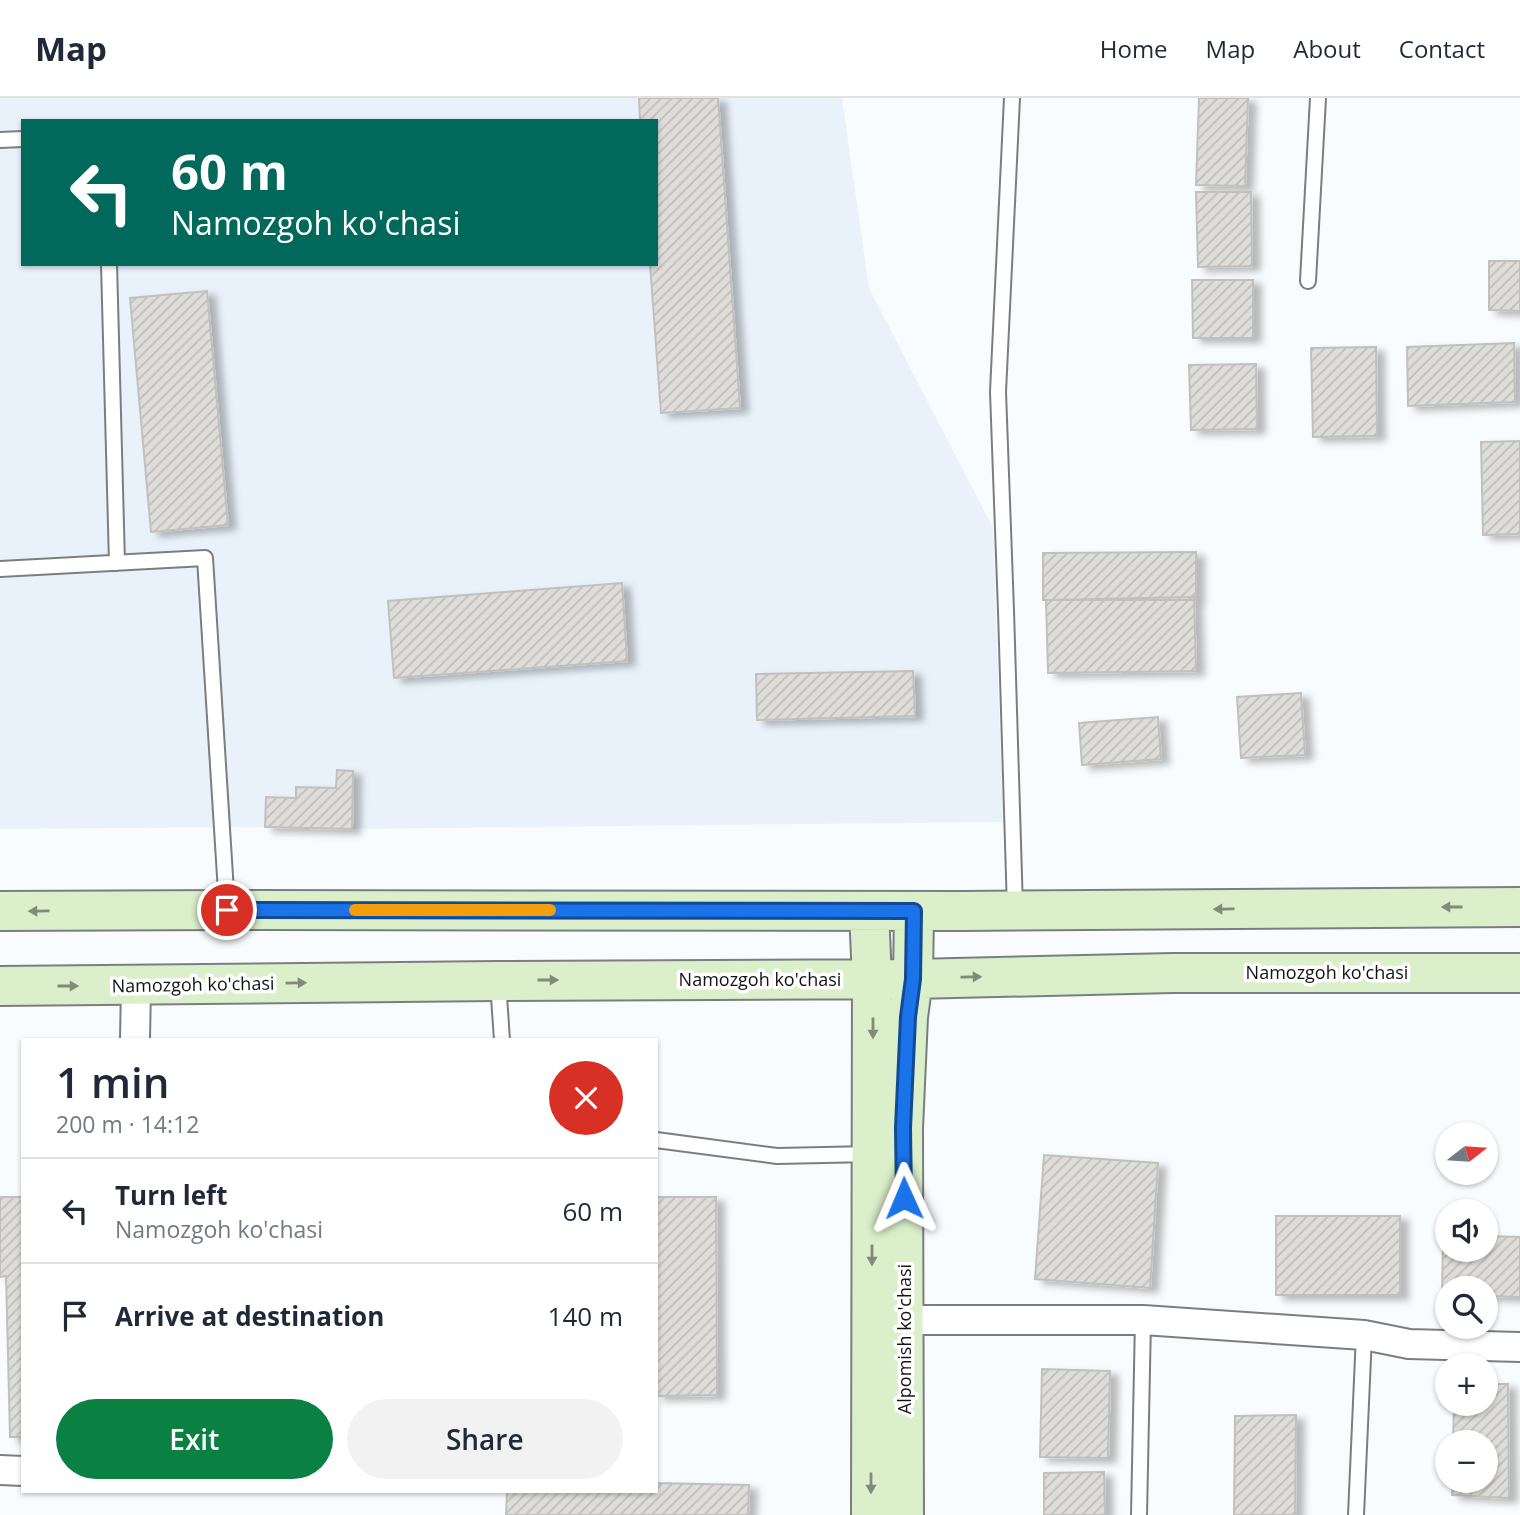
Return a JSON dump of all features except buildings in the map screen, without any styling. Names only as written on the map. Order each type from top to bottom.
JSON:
[{"type":"main road","points":[[0,911],[1015,911],[1520,906]]},
{"type":"main road","points":[[870,911],[871,1515]]},
{"type":"main road","name":"Alpomish ko'chasi","points":[[904,1515],[903,1128],[908,1017],[913,979],[914,911]]},
{"type":"main road","name":"Namozgoh ko'chasi","points":[[0,986],[913,979],[1187,972],[1520,972]]},
{"type":"street","points":[[135,1038],[136,985]]},
{"type":"street","points":[[904,1320],[1143,1320],[1364,1335],[1409,1344],[1520,1348]]},
{"type":"street","points":[[0,1470],[21,1471]]},
{"type":"lane","points":[[1012,98],[998,392],[1015,911]]},
{"type":"lane","points":[[1307,281],[1318,98]]},
{"type":"lane","points":[[0,140],[21,139]]},
{"type":"lane","points":[[109,266],[117,563]]},
{"type":"lane","points":[[0,569],[205,558],[227,910]]},
{"type":"lane","points":[[498,981],[502,1038]]},
{"type":"lane","points":[[658,1140],[776,1156],[872,1154]]},
{"type":"lane","points":[[1139,1515],[1143,1320]]},
{"type":"lane","points":[[1356,1515],[1364,1335]]},
{"type":"shaded area","points":[[0,98],[842,98],[869,288],[993,528],[1003,822],[352,829],[0,829]]},
{"type":"slow traffic","points":[[355,910],[550,910]]},
{"type":"route","points":[[227,910],[914,911],[913,979],[908,1017],[903,1128],[904,1198]]}]
